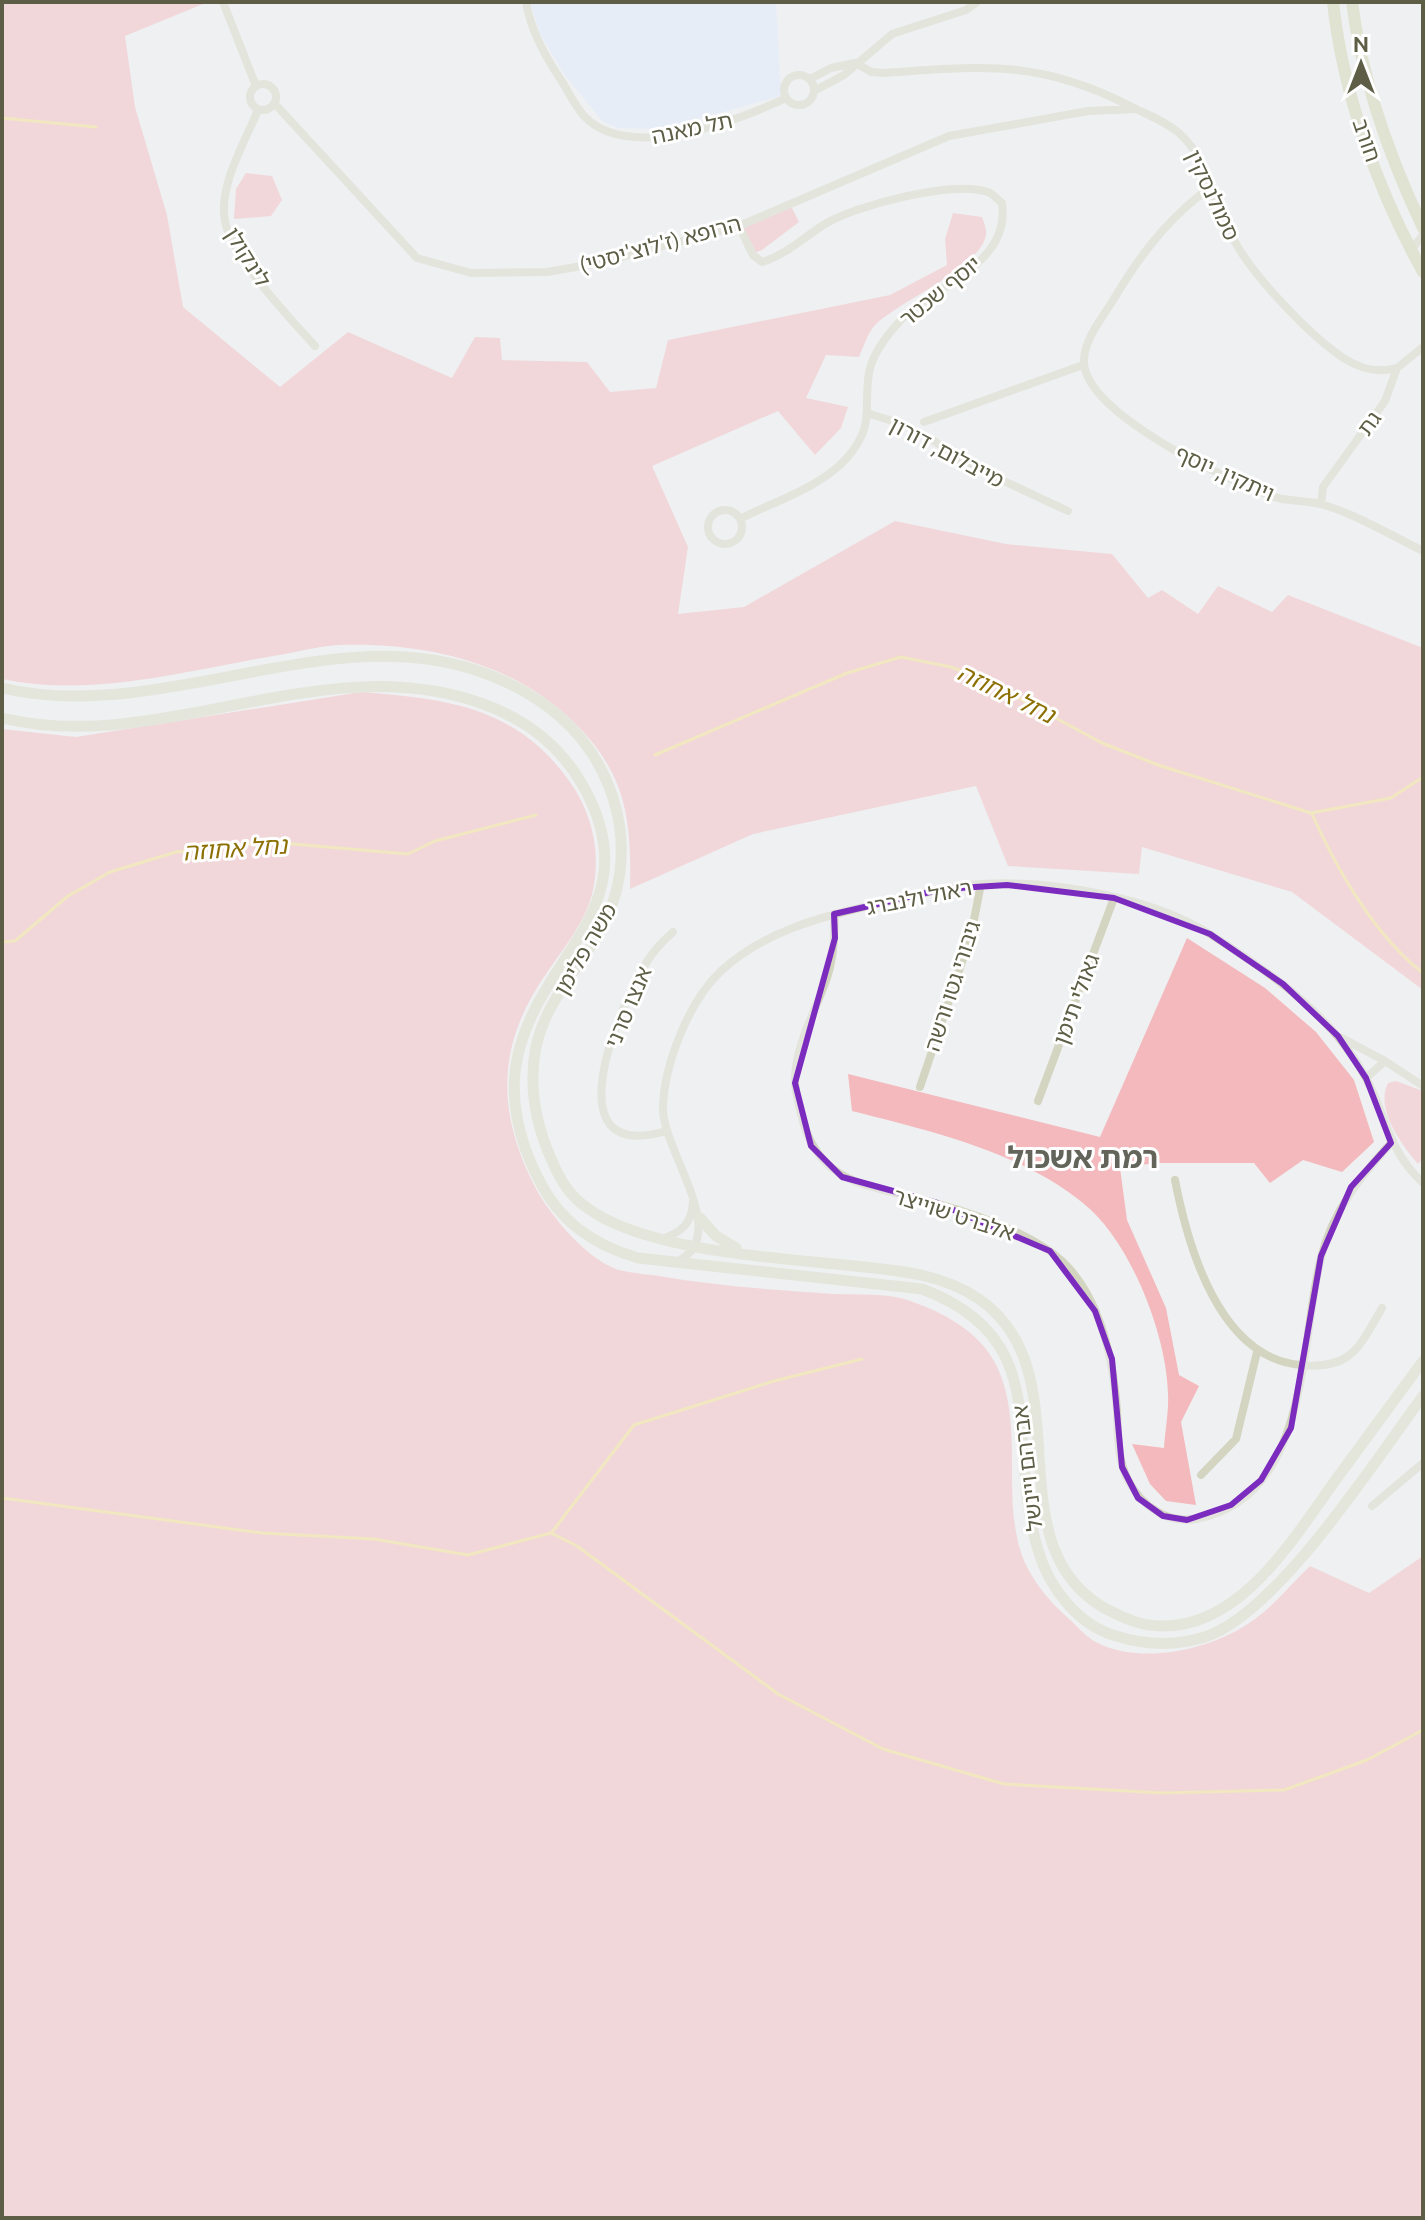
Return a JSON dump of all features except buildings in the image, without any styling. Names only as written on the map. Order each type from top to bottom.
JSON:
[{"type":"main road","name":"חורב","points":[[1333,2],[1336,30],[1363,133],[1423,272]]},
{"type":"main road","name":"חורב","points":[[1352,2],[1366,76],[1423,228]]},
{"type":"main road","points":[[1411,250],[1423,262]]},
{"type":"main road","name":"משה פלימן","points":[[2,688],[46,696],[106,696],[302,662],[403,657],[465,668],[509,684],[563,719],[589,749],[611,790],[621,821],[622,856],[613,904],[597,936],[559,992],[537,1045],[533,1088],[538,1123],[553,1165],[584,1206],[625,1228],[696,1245]]},
{"type":"main road","name":"משה פלימן","points":[[2,718],[63,726],[108,724],[304,690],[385,685],[460,696],[502,711],[543,737],[573,770],[594,808],[602,835],[603,865],[596,908],[566,962],[542,996],[524,1035],[514,1085],[517,1118],[539,1180],[572,1226],[617,1252],[671,1263]]},
{"type":"main road","points":[[700,1218],[716,1236],[743,1252]]},
{"type":"main road","name":"אברהם ויינשל","points":[[696,1245],[919,1273],[981,1300],[1018,1343],[1028,1369],[1038,1426],[1044,1520],[1050,1542],[1067,1571],[1093,1601],[1129,1621],[1161,1626],[1193,1623],[1239,1596],[1277,1561],[1423,1361]]},
{"type":"main road","name":"אברהם ויינשל","points":[[671,1263],[922,1289],[949,1299],[983,1321],[1004,1352],[1018,1387],[1030,1513],[1047,1576],[1067,1604],[1088,1622],[1104,1633],[1137,1642],[1177,1643],[1208,1636],[1275,1589],[1423,1396]]},
{"type":"street","points":[[223,2],[256,86],[250,99],[258,110],[267,110],[275,104],[274,89],[266,84],[256,86]]},
{"type":"street","name":"תל מאנה","points":[[526,2],[542,51],[585,116],[623,137],[648,140],[735,119],[786,98]]},
{"type":"street","points":[[814,91],[810,79],[802,75],[790,78],[784,89],[786,98],[793,104],[802,104],[810,100],[814,91],[844,75],[892,34],[966,10],[977,2]]},
{"type":"street","points":[[810,79],[831,68],[856,63]]},
{"type":"street","name":"סמולנסקין","points":[[856,63],[871,72],[884,73],[967,66],[1014,67],[1073,80],[1166,123],[1191,145],[1242,255],[1313,331],[1344,358],[1359,366],[1374,370],[1397,368]]},
{"type":"street","points":[[1096,110],[1104,106],[1106,93]]},
{"type":"street","name":"הרופא (ז'לוצ'יסטי)","points":[[275,104],[417,258],[471,273],[547,272],[739,226],[949,136],[1096,110],[1136,109]]},
{"type":"street","name":"לינקולן","points":[[258,110],[228,184],[225,221],[237,249],[315,346]]},
{"type":"street","name":"יוסף שכטר","points":[[739,226],[753,255],[762,262],[775,258],[828,222],[873,202],[964,190],[988,192],[1002,203],[1005,222],[993,246],[972,268],[902,319],[882,344],[869,372],[870,414],[856,446],[832,472],[740,519]]},
{"type":"street","points":[[924,422],[1083,365],[1086,345],[1141,255],[1173,217],[1200,195],[1214,197]]},
{"type":"street","points":[[1411,250],[1423,235]]},
{"type":"street","name":"גת","points":[[1321,504],[1323,487],[1385,401],[1397,368],[1423,347]]},
{"type":"street","name":"ויתקין, יוסף","points":[[1083,365],[1099,390],[1123,414],[1187,460],[1273,496],[1298,503],[1321,504],[1423,551]]},
{"type":"street","name":"מייבלום, דורון","points":[[870,414],[902,424],[930,438],[963,462],[1068,511]]},
{"type":"street","name":"יוסף שכטר","points":[[727,510],[740,519],[742,529],[734,542],[724,544],[711,536],[708,526],[716,513],[727,510]]},
{"type":"street","name":"ראול ולנברג","points":[[700,1218],[663,1117],[665,1085],[703,992],[722,970],[779,932],[834,914],[943,889],[981,884],[1072,890],[1114,898],[1164,912],[1210,934],[1283,984],[1338,1036],[1366,1078],[1391,1143],[1423,1183]]},
{"type":"street","name":"גיבורי גטו ורשה","points":[[920,1087],[971,935],[981,884]]},
{"type":"street","name":"גאולי תימן","points":[[1038,1101],[1114,898]]},
{"type":"street","name":"אלברט שוייצר","points":[[834,914],[835,938],[828,975],[814,1008],[795,1083],[811,1146],[842,1177],[937,1203],[1015,1232],[1050,1251],[1073,1274],[1095,1311],[1112,1359],[1122,1467],[1138,1498],[1163,1516],[1187,1520],[1208,1516],[1231,1505],[1261,1480],[1291,1428],[1305,1365],[1321,1256],[1351,1187],[1391,1143]]},
{"type":"street","name":"אנצו סרני","points":[[666,1131],[632,1137],[617,1131],[606,1118],[602,1087],[613,1032],[629,996],[650,956],[673,932]]},
{"type":"street","name":"ראול ולנברג","points":[[1338,1036],[1423,1086]]},
{"type":"street","points":[[1366,1078],[1385,1061]]},
{"type":"street","points":[[1175,1180],[1186,1238],[1221,1310],[1257,1352],[1279,1363],[1341,1363],[1359,1347],[1382,1308]]},
{"type":"street","points":[[662,1239],[684,1228],[690,1220],[693,1202]]},
{"type":"street","points":[[671,1263],[686,1257],[696,1245],[700,1218]]},
{"type":"street","points":[[1201,1475],[1236,1439],[1257,1352]]},
{"type":"street","points":[[1372,1506],[1423,1463]]},
{"type":"highlighted area","points":[[1007,885],[1114,898],[1210,934],[1283,984],[1338,1036],[1366,1078],[1391,1143],[1351,1187],[1321,1256],[1291,1428],[1261,1480],[1231,1505],[1187,1520],[1163,1516],[1138,1498],[1122,1467],[1112,1359],[1095,1311],[1050,1251],[937,1203],[842,1177],[811,1146],[795,1083],[835,938],[834,914],[943,889]]},
{"type":"shaded area","points":[[2,2],[208,2],[125,36],[135,107],[167,215],[183,307],[280,387],[348,332],[452,378],[475,337],[500,338],[502,360],[587,362],[610,392],[656,388],[668,340],[890,295],[947,265],[945,239],[953,213],[982,217],[986,235],[981,247],[970,259],[876,324],[859,357],[826,355],[806,398],[848,407],[841,428],[815,455],[778,411],[652,466],[688,547],[678,614],[744,607],[895,521],[1006,544],[1112,554],[1148,598],[1162,590],[1198,614],[1218,586],[1272,612],[1288,595],[1423,648],[1423,990],[1292,892],[1142,847],[1139,874],[1008,866],[976,786],[753,834],[630,889],[629,837],[620,793],[612,773],[585,734],[541,695],[516,680],[460,658],[430,651],[339,645],[104,684],[70,686],[2,679]]},
{"type":"shaded area","points":[[530,2],[776,2],[781,96],[661,129],[619,128],[603,122],[564,74],[540,34]]},
{"type":"shaded area","points":[[246,173],[272,176],[282,200],[271,216],[234,219],[236,189]]},
{"type":"shaded area","points":[[791,206],[799,222],[754,253],[743,227]]},
{"type":"shaded area","points":[[361,692],[451,704],[503,722],[527,737],[549,757],[570,782],[584,807],[595,847],[593,890],[574,934],[530,1000],[518,1025],[511,1050],[508,1101],[520,1154],[532,1181],[556,1219],[591,1254],[616,1269],[681,1279],[768,1289],[896,1297],[933,1310],[972,1334],[992,1357],[1006,1392],[1010,1414],[1015,1525],[1027,1567],[1060,1610],[1094,1641],[1113,1649],[1157,1653],[1203,1645],[1224,1637],[1260,1615],[1310,1566],[1369,1593],[1423,1556],[1423,2218],[2,2218],[2,729],[76,737]]},
{"type":"shaded area","points":[[1187,938],[1265,988],[1316,1032],[1354,1080],[1374,1142],[1342,1172],[1303,1160],[1270,1183],[1254,1163],[1155,1163],[1120,1168],[1127,1220],[1166,1308],[1179,1375],[1199,1386],[1181,1422],[1196,1505],[1166,1501],[1150,1484],[1132,1444],[1164,1448],[1168,1401],[1166,1370],[1143,1290],[1116,1240],[1100,1219],[1058,1185],[1002,1156],[942,1135],[852,1111],[848,1074],[1100,1137]]},
{"type":"shaded area","points":[[1396,1081],[1423,1091],[1423,1158],[1418,1164],[1404,1147],[1387,1115],[1385,1093],[1388,1083]]},
{"type":"waterway","points":[[2,118],[96,127]]},
{"type":"waterway","name":"נחל אחוזה","points":[[655,755],[847,673],[901,657],[951,667],[987,681],[1102,743],[1158,765],[1311,813],[1391,798],[1423,777]]},
{"type":"waterway","name":"נחל אחוזה","points":[[1312,814],[1359,901],[1389,940],[1423,973]]},
{"type":"waterway","name":"נחל אחוזה","points":[[2,942],[15,941],[68,896],[110,872],[176,852],[270,842],[408,854],[435,841],[536,815]]},
{"type":"waterway","points":[[552,1532],[634,1425],[774,1381],[862,1359]]},
{"type":"waterway","points":[[2,1498],[262,1533],[374,1539],[468,1555],[551,1533],[577,1546],[778,1694],[883,1749],[1004,1784],[1162,1793],[1284,1790],[1367,1760],[1423,1730]]},
{"type":"district","name":"רמת אשכול","points":[[1083,1158]]}]
